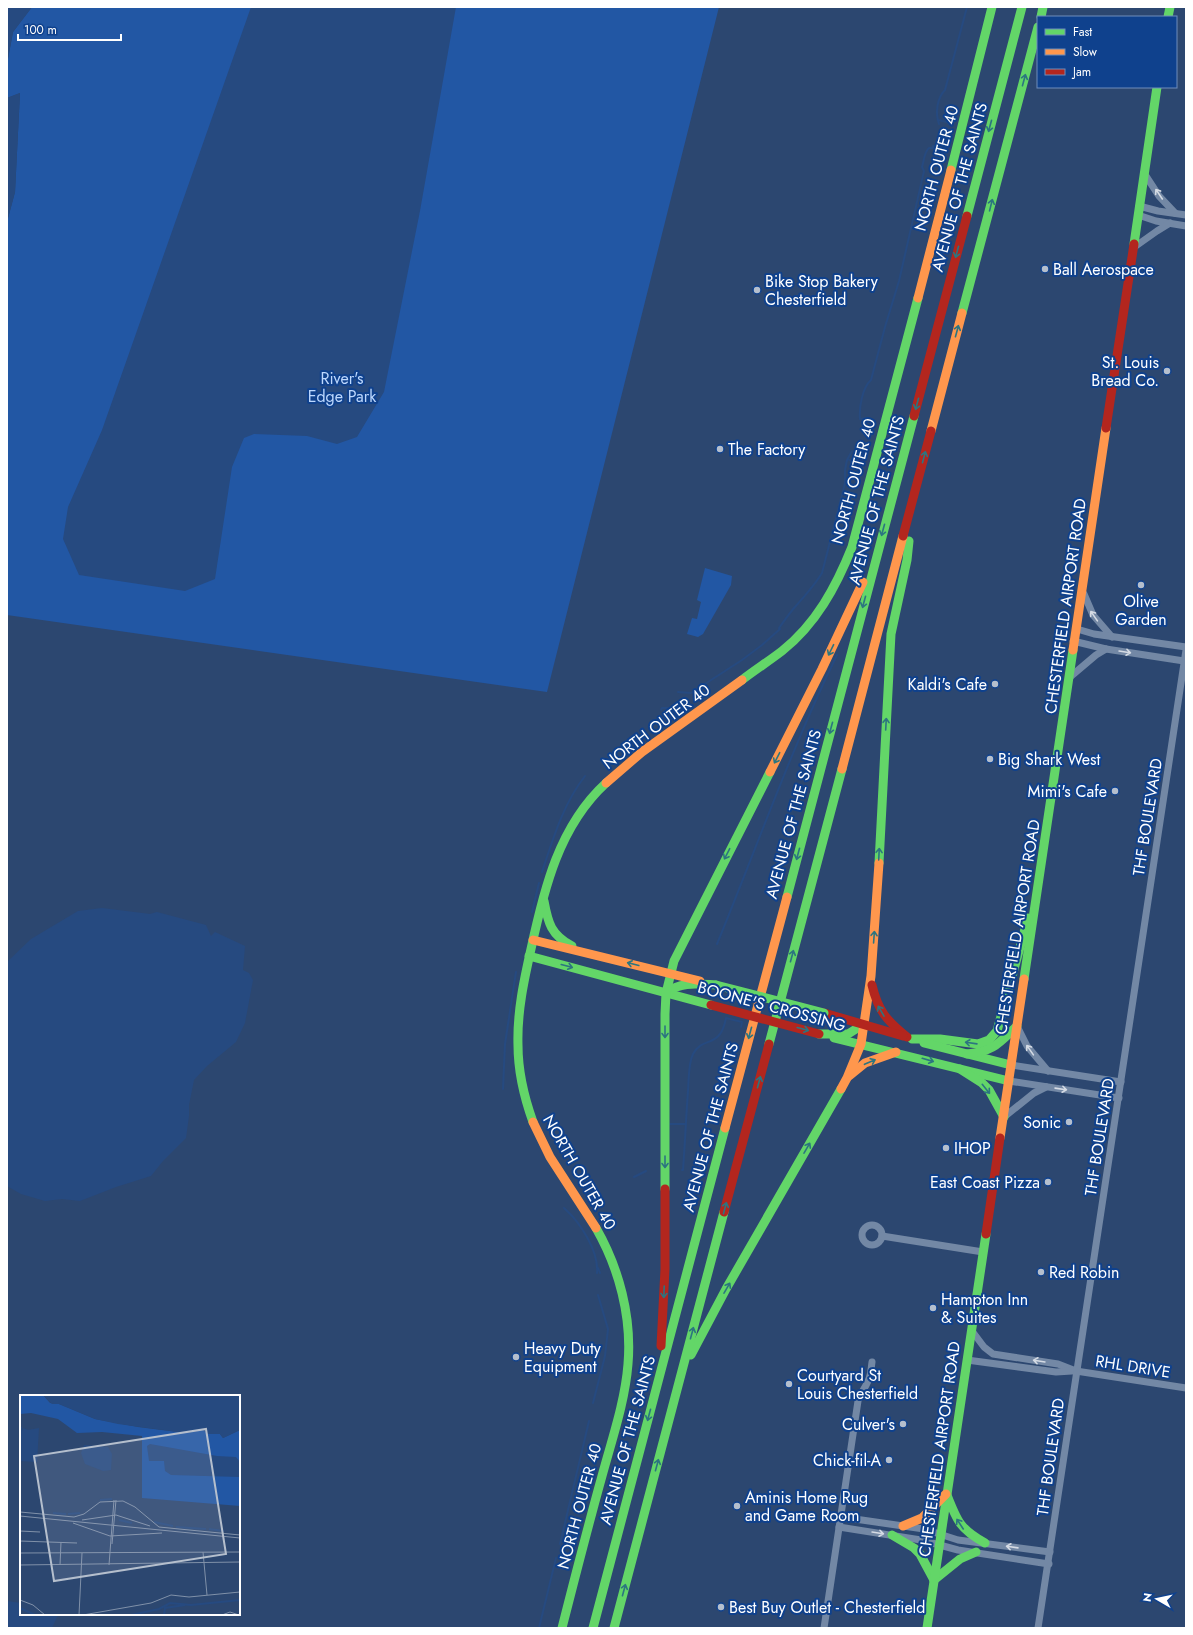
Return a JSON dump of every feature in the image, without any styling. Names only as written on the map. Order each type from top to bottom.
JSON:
[{"type":"main road","name":"NORTH OUTER 40","points":[[562,1628],[618,1419],[629,1358],[628,1328],[618,1282],[610,1258],[600,1235],[562,1176],[537,1131],[522,1087],[518,1056],[518,1014],[529,956],[548,879],[558,853],[582,810],[620,769],[784,650],[807,626],[826,602],[840,577],[852,546],[875,461],[959,140],[992,7]]},
{"type":"main road","name":"AVENUE OF THE SAINTS","points":[[593,1628],[1022,7]]},
{"type":"main road","points":[[614,1628],[1037,31]]},
{"type":"main road","name":"CHESTERFIELD AIRPORT ROAD","points":[[927,1628],[1004,1117],[1036,889],[1042,865],[1157,88]]},
{"type":"main road","points":[[682,1371],[700,1340],[726,1289],[847,1078],[859,1052],[871,976],[891,642],[895,613],[907,560],[914,494]]},
{"type":"main road","points":[[659,1377],[665,1269],[665,1014],[666,993],[670,973],[674,961],[822,669],[878,551]]},
{"type":"main road","points":[[871,976],[875,999],[880,1011],[886,1020],[909,1038],[940,1039],[978,1044],[984,1043],[993,1038],[998,1031],[1036,889]]},
{"type":"main road","points":[[543,899],[549,925],[552,931],[564,942],[582,952]]},
{"type":"main road","name":"BOONE'S CROSSING","points":[[533,940],[716,985],[1011,1065]]},
{"type":"main road","name":"BOONE'S CROSSING","points":[[529,956],[819,1034],[1009,1080]]},
{"type":"main road","points":[[666,993],[675,986],[682,984],[716,985]]},
{"type":"main road","points":[[819,1034],[848,1034],[864,1024]]},
{"type":"main road","points":[[967,1054],[983,1052],[994,1047],[1017,1026]]},
{"type":"main road","points":[[847,1078],[865,1063],[896,1052]]},
{"type":"main road","points":[[960,1068],[982,1083],[989,1090],[1004,1117]]},
{"type":"main road","points":[[903,1526],[922,1518],[946,1494],[957,1521],[967,1533],[985,1543]]},
{"type":"main road","points":[[892,1535],[914,1548],[920,1554],[934,1580],[960,1559],[976,1552]]},
{"type":"street","points":[[1144,173],[1159,196],[1175,213]]},
{"type":"street","points":[[1139,211],[1186,215]]},
{"type":"street","points":[[1139,211],[1170,223],[1186,226]]},
{"type":"street","points":[[1133,248],[1170,223]]},
{"type":"street","points":[[1082,591],[1092,614],[1112,637]]},
{"type":"street","points":[[1077,629],[1112,637],[1186,646]]},
{"type":"street","points":[[1074,641],[1106,649],[1184,661]]},
{"type":"street","points":[[1070,677],[1096,655],[1106,649]]},
{"type":"street","name":"THF BOULEVARD","points":[[1038,1628],[1049,1564],[1076,1371],[1119,1098],[1186,650]]},
{"type":"street","points":[[1017,1026],[1027,1046],[1048,1071]]},
{"type":"street","points":[[1011,1065],[1121,1082]]},
{"type":"street","points":[[1009,1080],[1119,1098]]},
{"type":"street","points":[[1004,1117],[1034,1093],[1046,1087]]},
{"type":"street","points":[[882,1236],[983,1252]]},
{"type":"street","name":"RHL DRIVE","points":[[971,1331],[992,1354],[1058,1364],[1076,1371]]},
{"type":"street","name":"RHL DRIVE","points":[[967,1360],[1056,1372],[1076,1371],[1186,1388]]},
{"type":"street","points":[[824,1628],[858,1401],[860,1393],[871,1374],[872,1362]]},
{"type":"street","points":[[840,1517],[924,1529],[958,1540],[1050,1552]]},
{"type":"street","points":[[839,1527],[922,1540],[976,1552],[1049,1564]]},
{"type":"green space","name":"River's Edge Park","points":[[32,7],[719,7],[547,692],[7,615],[7,222],[15,192],[20,93],[7,98],[7,64],[13,32]]},
{"type":"green space","points":[[705,568],[732,576],[731,585],[703,634],[698,637],[687,634],[692,618],[697,619],[701,602],[697,600]]},
{"type":"shaded area","points":[[7,7],[32,7],[13,32],[7,64]]},
{"type":"shaded area","points":[[251,7],[456,7],[420,211],[384,392],[357,437],[337,444],[307,436],[254,434],[244,438],[232,467],[215,579],[185,591],[79,575],[63,539],[68,507],[102,430]]},
{"type":"shaded area","points":[[20,93],[15,192],[7,222],[7,98]]},
{"type":"shaded area","points":[[102,908],[150,914],[157,912],[206,925],[211,936],[215,932],[245,946],[243,970],[249,973],[253,980],[245,1023],[236,1042],[207,1066],[194,1080],[189,1105],[186,1138],[163,1161],[151,1176],[116,1187],[80,1201],[62,1199],[45,1201],[21,1194],[7,1186],[8,961],[31,939],[78,911]]},
{"type":"shaded area","points":[[7,1601],[20,1603],[20,1615],[59,1615],[52,1628],[7,1628]]},
{"type":"waterway","points":[[939,124],[937,115],[939,101],[945,90],[967,7]]},
{"type":"waterway","points":[[938,120],[947,122],[951,126]]},
{"type":"waterway","points":[[873,424],[867,418],[860,419],[862,398],[865,388],[871,380],[899,281],[924,171],[922,167],[924,157],[927,150],[929,148],[933,148],[933,146]]},
{"type":"waterway","points":[[933,148],[939,152],[944,148]]},
{"type":"waterway","points":[[678,692],[691,693],[742,660],[762,645],[780,629],[779,628],[788,615],[816,582],[822,573],[845,483],[847,460],[852,451]]},
{"type":"waterway","points":[[848,459],[854,463],[862,465]]},
{"type":"waterway","points":[[717,944],[789,762],[837,655]]},
{"type":"waterway","points":[[661,710],[662,708],[668,708]]},
{"type":"waterway","points":[[542,872],[565,810],[577,787],[585,776]]},
{"type":"waterway","points":[[532,912],[539,883]]},
{"type":"waterway","points":[[503,1089],[505,1044],[516,972]]},
{"type":"waterway","points":[[682,1170],[684,1160],[689,1072],[693,1054],[697,1048],[716,1038],[720,1034],[726,1018],[742,1022],[741,1027]]},
{"type":"waterway","points":[[670,1124],[686,1124]]},
{"type":"waterway","points":[[634,1177],[646,1171]]},
{"type":"waterway","points":[[564,1208],[582,1229],[592,1246],[597,1264],[597,1273]]},
{"type":"waterway","points":[[598,1268],[600,1273]]},
{"type":"waterway","points":[[593,1403],[605,1356],[608,1329],[598,1295]]},
{"type":"waterway","points":[[560,1544],[589,1421]]},
{"type":"waterway","points":[[539,1628],[556,1558]]},
{"type":"traffic: fast","points":[[951,170],[992,7]]},
{"type":"traffic: fast","points":[[967,216],[1022,7]]},
{"type":"traffic: fast","points":[[1041,16],[1043,7]]},
{"type":"traffic: fast","points":[[1168,16],[1170,7]]},
{"type":"traffic: fast","points":[[962,313],[1037,31]]},
{"type":"traffic: fast","points":[[1134,244],[1157,88]]},
{"type":"traffic: fast","points":[[742,680],[782,651],[805,629],[824,604],[846,562],[852,547],[918,298]]},
{"type":"traffic: fast","points":[[787,897],[914,416]]},
{"type":"traffic: fast","points":[[879,863],[891,634],[907,560],[909,541]]},
{"type":"traffic: fast","points":[[1024,979],[1073,650]]},
{"type":"traffic: fast","points":[[769,1044],[842,769]]},
{"type":"traffic: fast","points":[[665,1189],[665,1014],[666,993],[674,961],[770,772]]},
{"type":"traffic: fast","points":[[533,1122],[522,1084],[518,1055],[520,1008],[528,961],[548,881],[565,839],[576,819],[590,800],[606,783]]},
{"type":"traffic: fast","points":[[544,901],[549,922],[555,933],[572,946]]},
{"type":"traffic: fast","points":[[912,1039],[940,1039],[978,1044],[989,1040],[997,1031],[1028,918]]},
{"type":"traffic: fast","points":[[529,956],[711,1005]]},
{"type":"traffic: fast","points":[[666,993],[672,989],[690,984],[716,985]]},
{"type":"traffic: fast","points":[[716,985],[824,1013]]},
{"type":"traffic: fast","points":[[819,1034],[848,1034],[864,1024]]},
{"type":"traffic: fast","points":[[967,1054],[990,1049],[1005,1038],[1017,1026]]},
{"type":"traffic: fast","points":[[834,1038],[1009,1081]]},
{"type":"traffic: fast","points":[[924,1043],[1011,1065]]},
{"type":"traffic: fast","points":[[960,1069],[982,1083],[989,1090],[1004,1117]]},
{"type":"traffic: fast","points":[[691,1355],[726,1289],[841,1089]]},
{"type":"traffic: fast","points":[[593,1628],[725,1128]]},
{"type":"traffic: fast","points":[[614,1628],[724,1212]]},
{"type":"traffic: fast","points":[[562,1628],[618,1420],[628,1364],[628,1329],[622,1293],[611,1260],[596,1228]]},
{"type":"traffic: fast","points":[[927,1628],[986,1234]]},
{"type":"traffic: fast","points":[[947,1495],[960,1524],[985,1543]]},
{"type":"traffic: fast","points":[[892,1535],[914,1548],[920,1554],[934,1580]]},
{"type":"traffic: fast","points":[[934,1580],[960,1559],[976,1552]]},
{"type":"traffic: slow","points":[[918,298],[951,170]]},
{"type":"traffic: slow","points":[[931,431],[962,313]]},
{"type":"traffic: slow","points":[[1073,650],[1106,428]]},
{"type":"traffic: slow","points":[[842,769],[903,536]]},
{"type":"traffic: slow","points":[[770,772],[822,669],[863,582]]},
{"type":"traffic: slow","points":[[606,783],[642,752],[742,680]]},
{"type":"traffic: slow","points":[[841,1089],[861,1044],[871,976],[879,863]]},
{"type":"traffic: slow","points":[[725,1128],[787,897]]},
{"type":"traffic: slow","points":[[533,940],[700,981]]},
{"type":"traffic: slow","points":[[1000,1138],[1024,979]]},
{"type":"traffic: slow","points":[[849,1076],[865,1063],[896,1052]]},
{"type":"traffic: slow","points":[[533,1122],[550,1157],[596,1228]]},
{"type":"traffic: slow","points":[[903,1526],[922,1518],[946,1494]]},
{"type":"traffic: jam","points":[[914,416],[967,216]]},
{"type":"traffic: jam","points":[[1106,428],[1134,244]]},
{"type":"traffic: jam","points":[[903,536],[931,431]]},
{"type":"traffic: jam","points":[[872,985],[877,1002],[884,1015],[907,1037]]},
{"type":"traffic: jam","points":[[711,1005],[819,1034]]},
{"type":"traffic: jam","points":[[824,1013],[903,1036]]},
{"type":"traffic: jam","points":[[724,1212],[769,1044]]},
{"type":"traffic: jam","points":[[986,1234],[1000,1138]]},
{"type":"traffic: jam","points":[[661,1346],[665,1269],[665,1189]]},
{"type":"place","name":"Ball Aerospace","points":[[1045,269]]},
{"type":"place","name":"Bike Stop Bakery Chesterfield","points":[[757,290]]},
{"type":"place","name":"St. Louis Bread Co.","points":[[1167,371]]},
{"type":"place","name":"The Factory","points":[[720,449]]},
{"type":"place","name":"Olive Garden","points":[[1141,585]]},
{"type":"place","name":"Kaldi's Cafe","points":[[995,684]]},
{"type":"place","name":"Big Shark West","points":[[990,759]]},
{"type":"place","name":"Mimi's Cafe","points":[[1115,791]]},
{"type":"place","name":"Sonic","points":[[1069,1122]]},
{"type":"place","name":"IHOP","points":[[946,1148]]},
{"type":"place","name":"East Coast Pizza","points":[[1048,1182]]},
{"type":"place","name":"Red Robin","points":[[1041,1272]]},
{"type":"place","name":"Hampton Inn & Suites","points":[[933,1308]]},
{"type":"place","name":"Heavy Duty Equipment","points":[[516,1357]]},
{"type":"place","name":"Courtyard St Louis Chesterfield","points":[[789,1384]]},
{"type":"place","name":"Culver's","points":[[903,1424]]},
{"type":"place","name":"Chick-fil-A","points":[[889,1460]]},
{"type":"place","name":"Aminis Home Rug and Game Room","points":[[737,1506]]},
{"type":"place","name":"Best Buy Outlet - Chesterfield","points":[[721,1607]]}]
